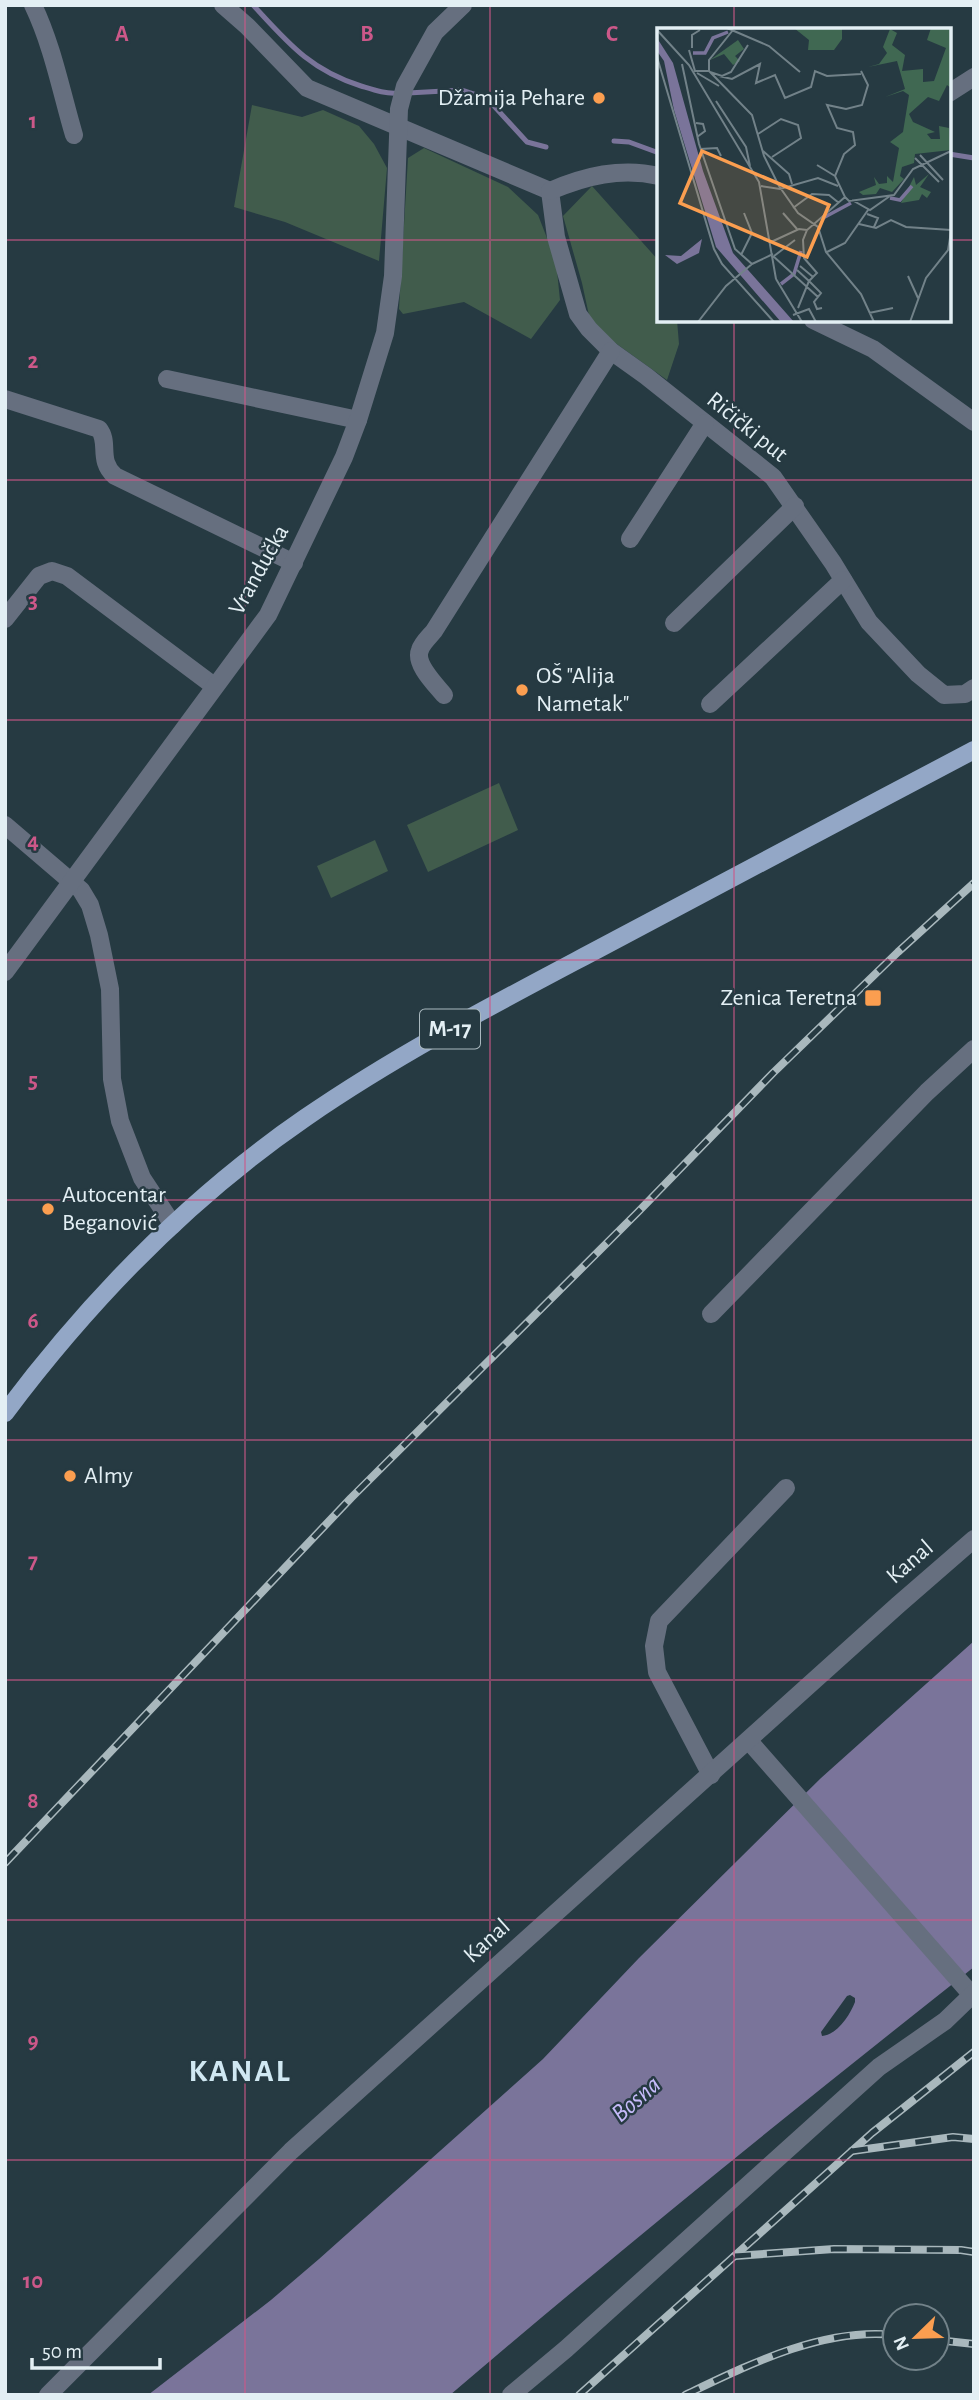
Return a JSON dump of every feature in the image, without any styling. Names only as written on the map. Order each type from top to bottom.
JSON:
[{"type":"main road","name":"M-17","points":[[5,1413],[116,1282],[173,1225],[216,1187],[303,1119],[405,1054],[974,750]]},
{"type":"street","points":[[33,5],[61,82],[74,135]]},
{"type":"street","points":[[223,5],[307,88],[550,191],[581,178],[614,173],[657,176]]},
{"type":"street","name":"Vrandučka","points":[[5,972],[268,615],[294,563],[358,420],[385,333],[393,276],[402,96],[435,32],[463,5]]},
{"type":"street","points":[[951,92],[974,77]]},
{"type":"street","name":"Ričički put","points":[[550,191],[556,237],[578,314],[611,351],[773,477],[869,622],[918,674],[944,695],[965,694],[974,688]]},
{"type":"street","points":[[817,322],[873,349],[974,422]]},
{"type":"street","points":[[444,695],[423,668],[419,650],[434,631],[611,351]]},
{"type":"street","points":[[167,379],[358,420]]},
{"type":"street","points":[[5,399],[99,429],[103,438],[104,462],[115,476],[294,563]]},
{"type":"street","points":[[630,539],[705,423]]},
{"type":"street","points":[[674,623],[794,506]]},
{"type":"street","points":[[5,619],[39,576],[52,571],[67,576],[214,686]]},
{"type":"street","points":[[710,704],[843,580]]},
{"type":"street","points":[[5,825],[80,890],[90,905],[110,989],[112,1079],[120,1121],[142,1178],[173,1225]]},
{"type":"street","points":[[712,1314],[926,1092],[974,1049]]},
{"type":"street","points":[[711,1775],[657,1672],[654,1646],[659,1622],[786,1488]]},
{"type":"street","name":"Kanal","points":[[48,2395],[291,2151],[974,1539]]},
{"type":"street","points":[[511,2395],[566,2349],[879,2067],[945,2021],[970,1991],[749,1741]]},
{"type":"green space","points":[[252,105],[302,117],[323,110],[359,126],[374,144],[387,168],[379,261],[285,222],[234,207]]},
{"type":"green space","points":[[424,148],[508,187],[538,215],[556,261],[560,300],[531,339],[464,302],[403,314],[399,309],[408,158]]},
{"type":"green space","points":[[592,186],[657,259],[657,322],[677,322],[679,344],[667,380],[607,337],[590,320],[563,216]]},
{"type":"green space","points":[[499,783],[518,830],[428,872],[407,825]]},
{"type":"green space","points":[[375,840],[388,871],[331,898],[317,866]]},
{"type":"water","name":"Bosna","points":[[974,1641],[974,1967],[710,2178],[450,2395],[148,2395],[271,2300],[543,2059],[639,1958],[821,1778]],"holes":[[[847,1996],[855,1998],[853,2007],[842,2024],[833,2032],[822,2036],[821,2032]]]},
{"type":"waterway","points":[[253,5],[301,54],[328,72],[370,89],[398,93]]},
{"type":"waterway","points":[[408,93],[462,90],[477,95],[494,106],[527,142],[546,147]]},
{"type":"waterway","points":[[614,141],[629,142],[657,152]]},
{"type":"waterway","points":[[951,154],[974,158]]},
{"type":"railway","points":[[5,1863],[351,1498],[637,1213],[773,1073],[974,883]]},
{"type":"railway","points":[[579,2395],[872,2133],[974,2052]]},
{"type":"railway","points":[[852,2151],[953,2137],[974,2139]]},
{"type":"railway","points":[[735,2256],[834,2249],[974,2252]]},
{"type":"railway","points":[[685,2395],[787,2351],[841,2337],[881,2334]]},
{"type":"railway","points":[[951,2342],[974,2344]]},
{"type":"place","name":"Džamija Pehare","points":[[599,98]]},
{"type":"place","name":"OŠ \"Alija Nametak\"","points":[[522,690]]},
{"type":"place","name":"Zenica Teretna","points":[[873,998]]},
{"type":"place","name":"Autocentar Beganović","points":[[48,1209]]},
{"type":"place","name":"Almy","points":[[70,1476]]},
{"type":"district","name":"KANAL","points":[[240,2071]]}]
